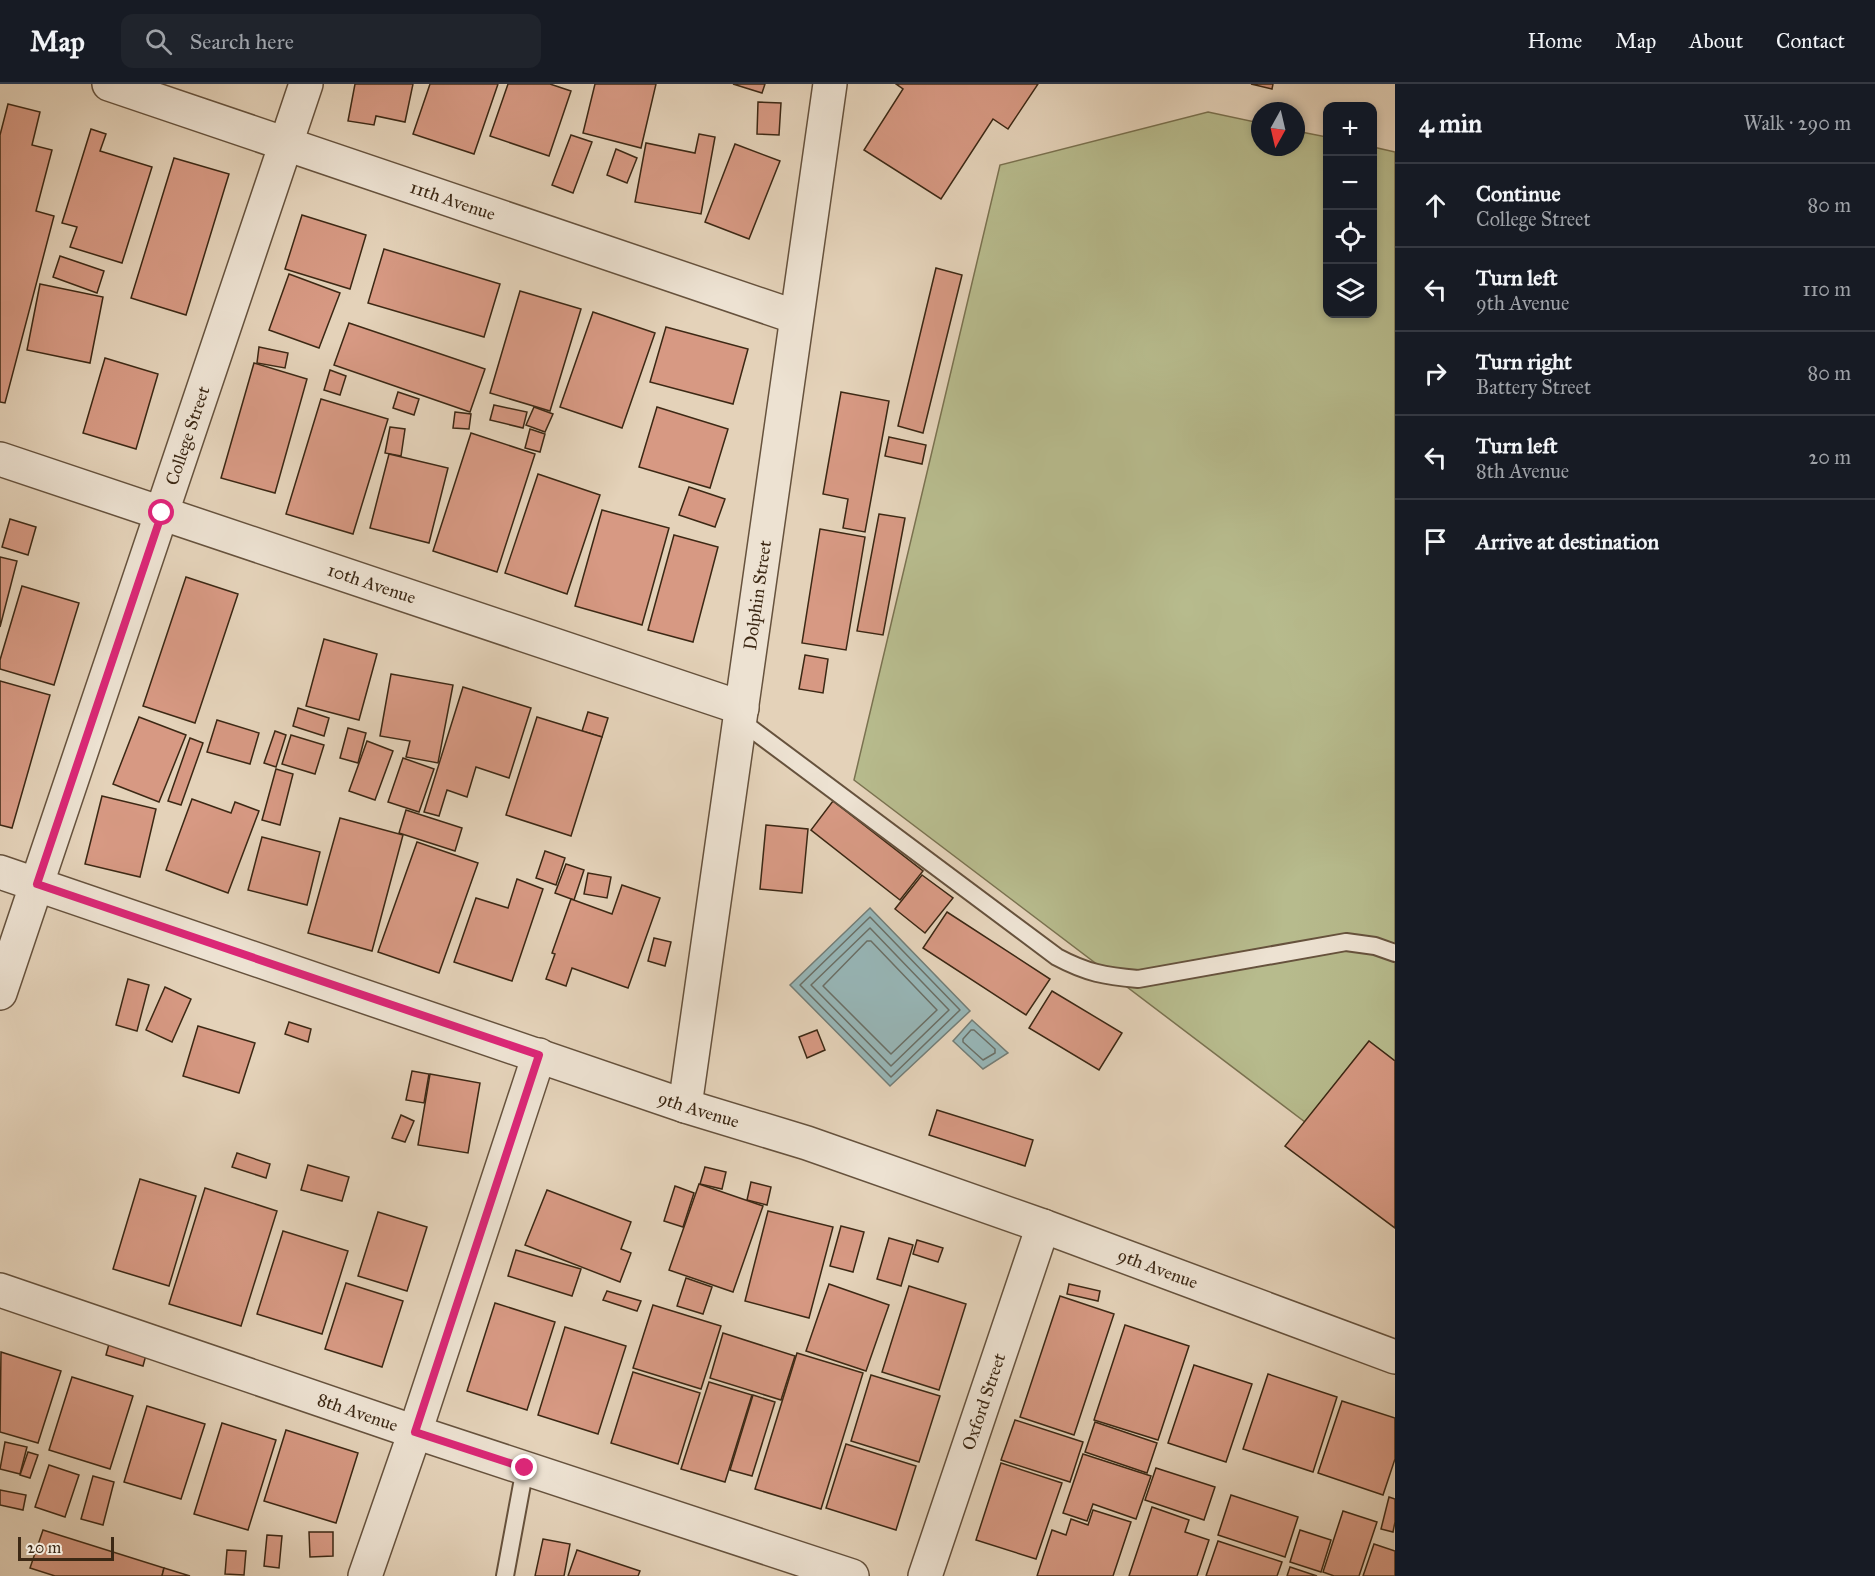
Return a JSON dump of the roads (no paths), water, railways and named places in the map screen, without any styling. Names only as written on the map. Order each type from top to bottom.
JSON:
[{"type":"street","name":"11th Avenue","points":[[109,84],[796,317]]},
{"type":"street","name":"College Street","points":[[0,993],[306,84]]},
{"type":"street","name":"Dolphin Street","points":[[685,1106],[830,84]]},
{"type":"street","name":"10th Avenue","points":[[0,459],[742,715]]},
{"type":"street","name":"9th Avenue","points":[[0,872],[685,1106],[807,1143],[1043,1226],[1395,1357]]},
{"type":"street","points":[[364,1576],[415,1432],[539,1055]]},
{"type":"street","name":"Oxford Street","points":[[925,1576],[1043,1226]]},
{"type":"street","name":"8th Avenue","points":[[0,1290],[415,1432],[852,1576]]},
{"type":"lane","points":[[742,715],[1057,957],[1082,970],[1105,976],[1138,979],[1346,942],[1375,946],[1395,953]]},
{"type":"lane","points":[[506,1576],[525,1468]]},
{"type":"water","points":[[870,908],[970,1011],[890,1086],[790,985]]},
{"type":"water","points":[[972,1020],[1008,1053],[983,1069],[953,1041]]}]
